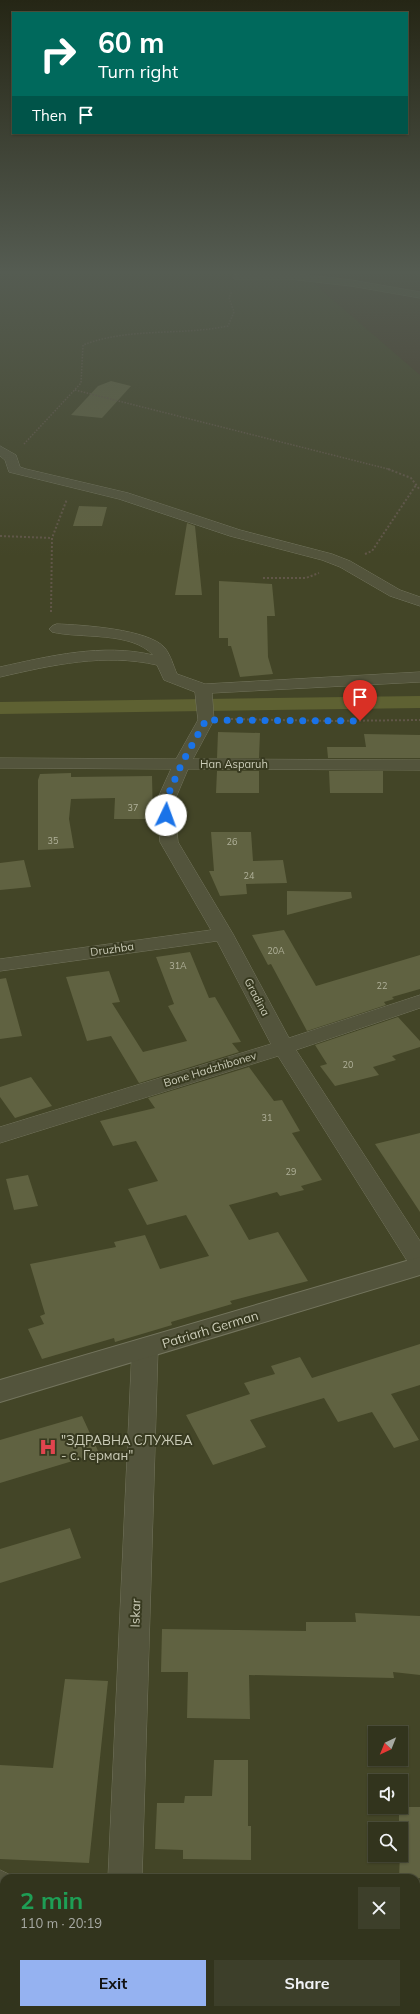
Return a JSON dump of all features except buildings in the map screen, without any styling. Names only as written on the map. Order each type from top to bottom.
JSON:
[{"type":"street","points":[[6,454],[14,468],[22,472],[150,503],[235,533],[327,557],[345,564],[395,593],[420,602]]},
{"type":"street","points":[[57,629],[76,629],[135,639],[150,644],[159,650],[170,677],[203,689],[420,677]]},
{"type":"street","points":[[0,672],[45,662],[103,656],[139,656],[164,662]]},
{"type":"street","points":[[203,689],[206,720]]},
{"type":"street","name":"Gradina","points":[[206,720],[182,763],[165,802],[169,842],[223,934],[283,1047],[420,1261]]},
{"type":"street","name":"Han Asparuh","points":[[0,763],[420,765]]},
{"type":"street","name":"Druzhba","points":[[0,964],[223,934]]},
{"type":"street","name":"Bone Hadzhibonev","points":[[0,1135],[283,1047],[420,1001]]},
{"type":"street","name":"Patriarh German","points":[[0,1391],[420,1266]]},
{"type":"street","name":"Iskar","points":[[125,1874],[145,1348]]},
{"type":"path","points":[[6,454],[75,390],[81,383],[82,368]]},
{"type":"path","points":[[75,390],[396,471],[411,478],[420,490]]},
{"type":"path","points":[[57,629],[50,614],[52,538],[73,484]]},
{"type":"path","points":[[0,536],[52,538]]},
{"type":"path","points":[[206,720],[420,720]]},
{"type":"shaded area","points":[[412,368],[420,368],[420,375]]},
{"type":"waterway","points":[[0,708],[420,702]]},
{"type":"place","name":"\"ЗДРАВНА СЛУЖБА - с. Герман\"","points":[[48,1447]]},
{"type":"route","points":[[166,815],[165,802],[182,763],[206,720],[360,721]]}]
